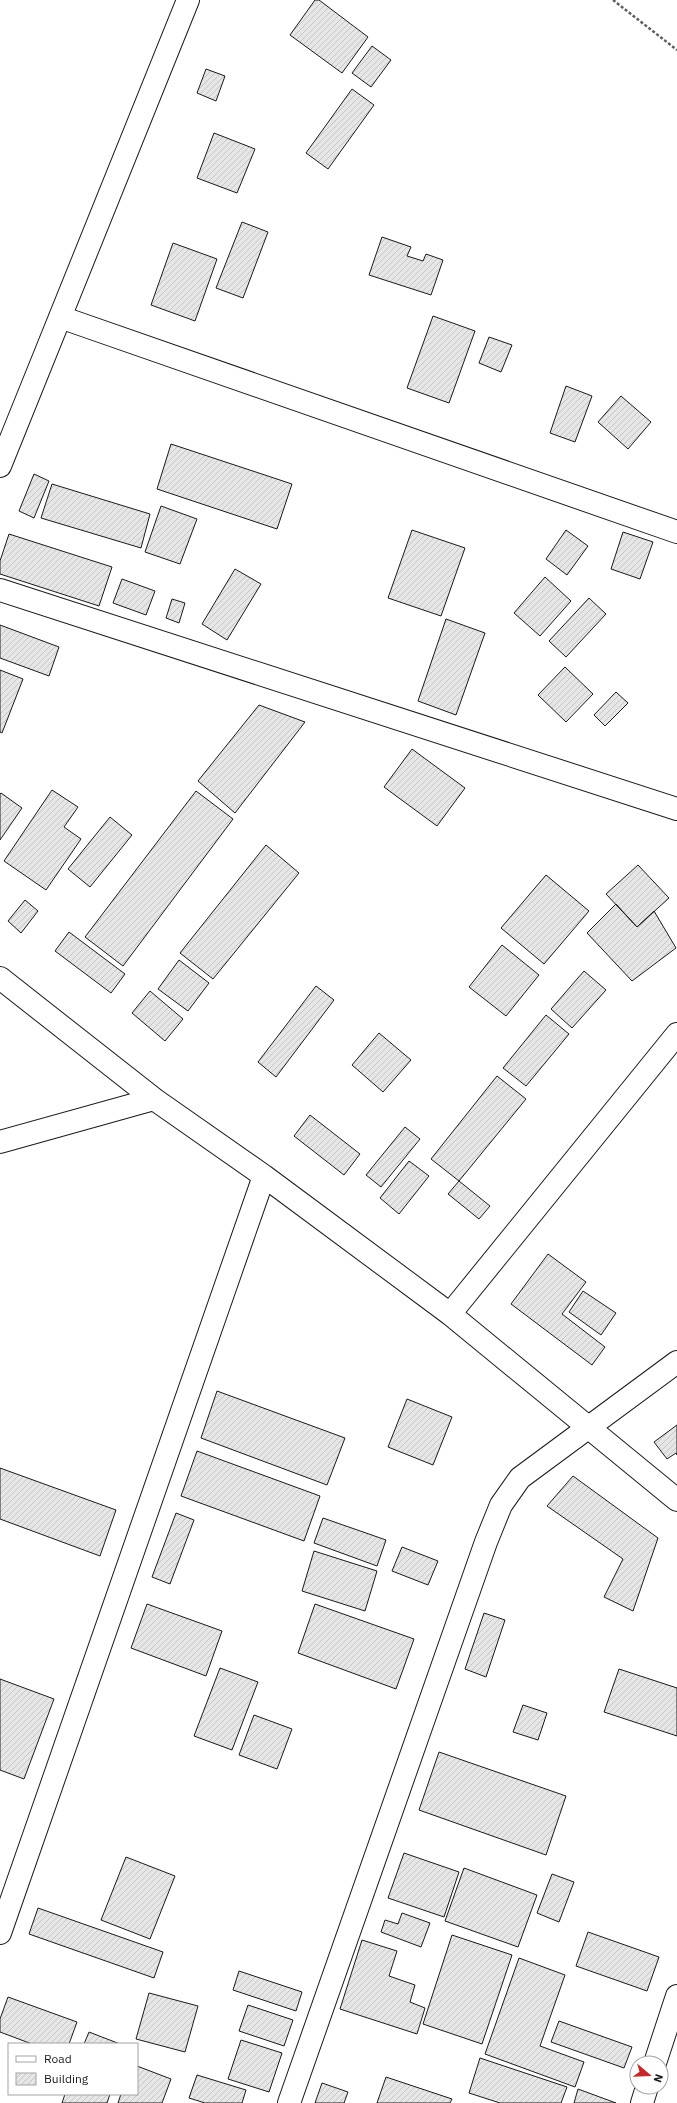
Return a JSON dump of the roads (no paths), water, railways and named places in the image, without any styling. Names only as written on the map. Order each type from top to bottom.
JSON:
[{"type":"street","points":[[0,466],[188,0]]},
{"type":"street","points":[[60,317],[677,532]]},
{"type":"street","points":[[0,590],[677,809]]},
{"type":"street","points":[[0,978],[154,1099],[264,1176],[450,1314],[677,1500]]},
{"type":"street","points":[[450,1314],[677,1034]]},
{"type":"street","points":[[0,1142],[154,1099]]},
{"type":"street","points":[[0,1933],[264,1176]]},
{"type":"street","points":[[289,2103],[486,1542],[501,1505],[520,1478],[588,1426],[677,1362]]},
{"type":"street","points":[[658,2055],[677,1996]]}]
